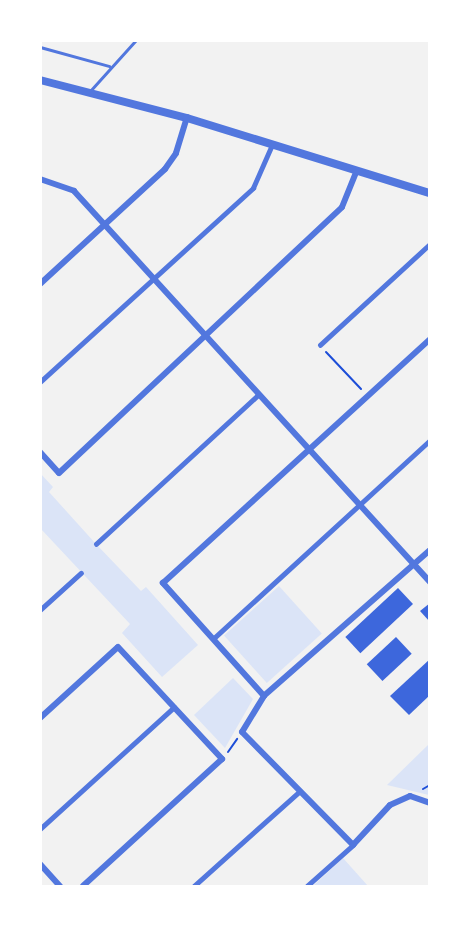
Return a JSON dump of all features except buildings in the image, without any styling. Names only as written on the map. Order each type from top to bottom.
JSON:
[{"type":"street","points":[[40,80],[187,118],[271,147],[429,193]]},
{"type":"street","points":[[40,284],[165,169],[176,153],[187,118]]},
{"type":"street","points":[[40,382],[254,188],[271,147]]},
{"type":"street","points":[[40,452],[59,473],[207,338],[342,207],[356,172]]},
{"type":"street","points":[[40,179],[74,191],[429,582]]},
{"type":"street","points":[[320,345],[429,244]]},
{"type":"street","points":[[264,696],[163,583],[429,339]]},
{"type":"street","points":[[96,544],[258,395]]},
{"type":"street","points":[[213,639],[429,440]]},
{"type":"street","points":[[353,844],[242,732],[264,696],[429,550]]},
{"type":"street","points":[[40,610],[81,573]]},
{"type":"street","points":[[40,718],[118,647],[222,759],[83,886]]},
{"type":"street","points":[[40,829],[174,707]]},
{"type":"street","points":[[194,886],[300,790]]},
{"type":"street","points":[[307,886],[353,844],[390,805],[410,796],[429,803]]},
{"type":"street","points":[[40,864],[60,886]]},
{"type":"lane","points":[[88,93],[110,66],[136,40]]},
{"type":"lane","points":[[40,47],[110,66]]},
{"type":"path","points":[[320,345],[367,396]]},
{"type":"path","points":[[222,759],[242,732]]},
{"type":"shaded area","points":[[40,473],[53,487],[49,492],[96,544],[141,591],[146,587],[198,645],[162,677],[122,633],[130,624],[41,529]]},
{"type":"shaded area","points":[[279,586],[322,634],[267,683],[224,636]]},
{"type":"shaded area","points":[[233,678],[253,699],[225,748],[194,715]]},
{"type":"shaded area","points":[[429,744],[429,795],[387,785]]},
{"type":"shaded area","points":[[343,858],[368,886],[313,886]]}]
